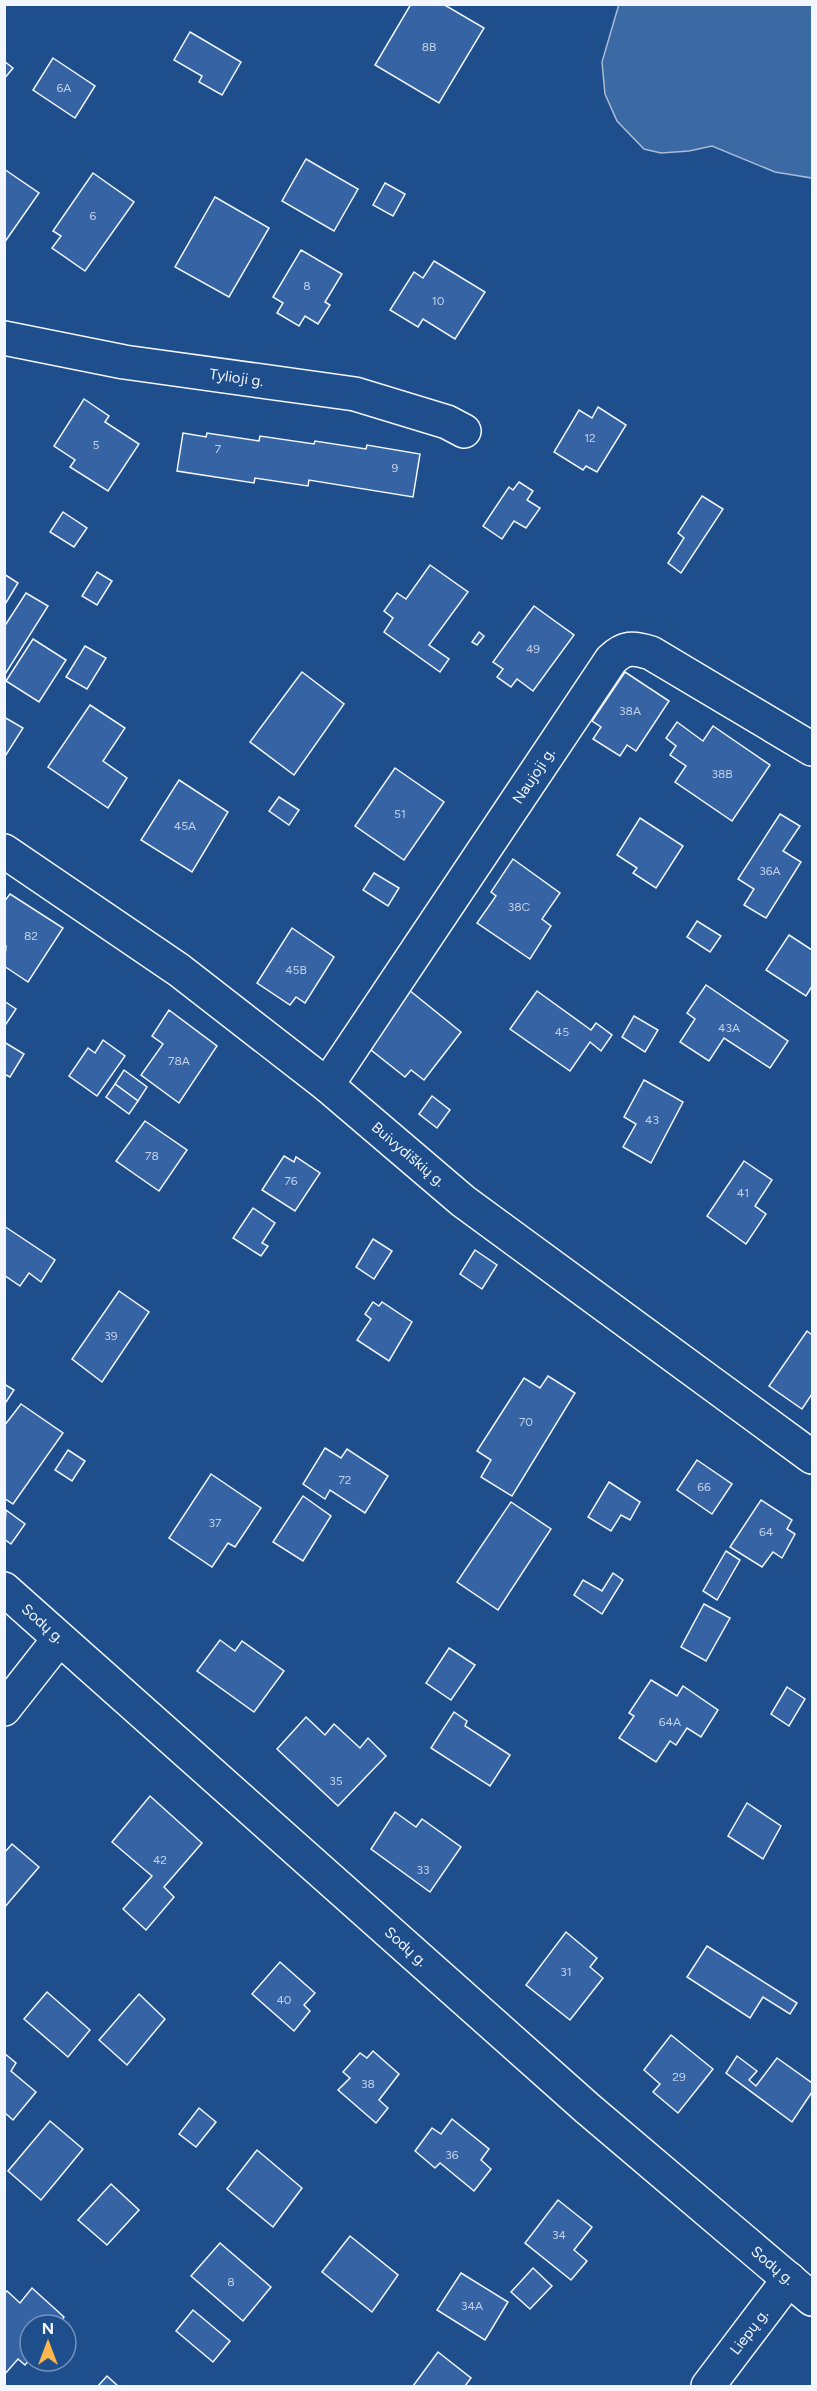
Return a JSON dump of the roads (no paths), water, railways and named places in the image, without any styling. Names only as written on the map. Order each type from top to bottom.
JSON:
[{"type":"street","name":"Tylioji g.","points":[[4,338],[124,362],[355,394],[447,422],[464,431]]},
{"type":"street","name":"Naujoji g.","points":[[327,1085],[610,660],[621,650],[634,648],[651,653],[813,749]]},
{"type":"street","name":"Buivydiškių g.","points":[[4,850],[179,970],[327,1085],[463,1201],[813,1457]]},
{"type":"street","name":"Sodų g.","points":[[4,1589],[587,2109],[801,2289]]},
{"type":"street","points":[[4,1709],[59,1638]]},
{"type":"street","name":"Liepų g.","points":[[708,2386],[801,2289]]},
{"type":"water","points":[[619,4],[812,5],[812,178],[775,172],[712,146],[689,151],[661,153],[644,149],[617,121],[605,94],[602,62]]}]
